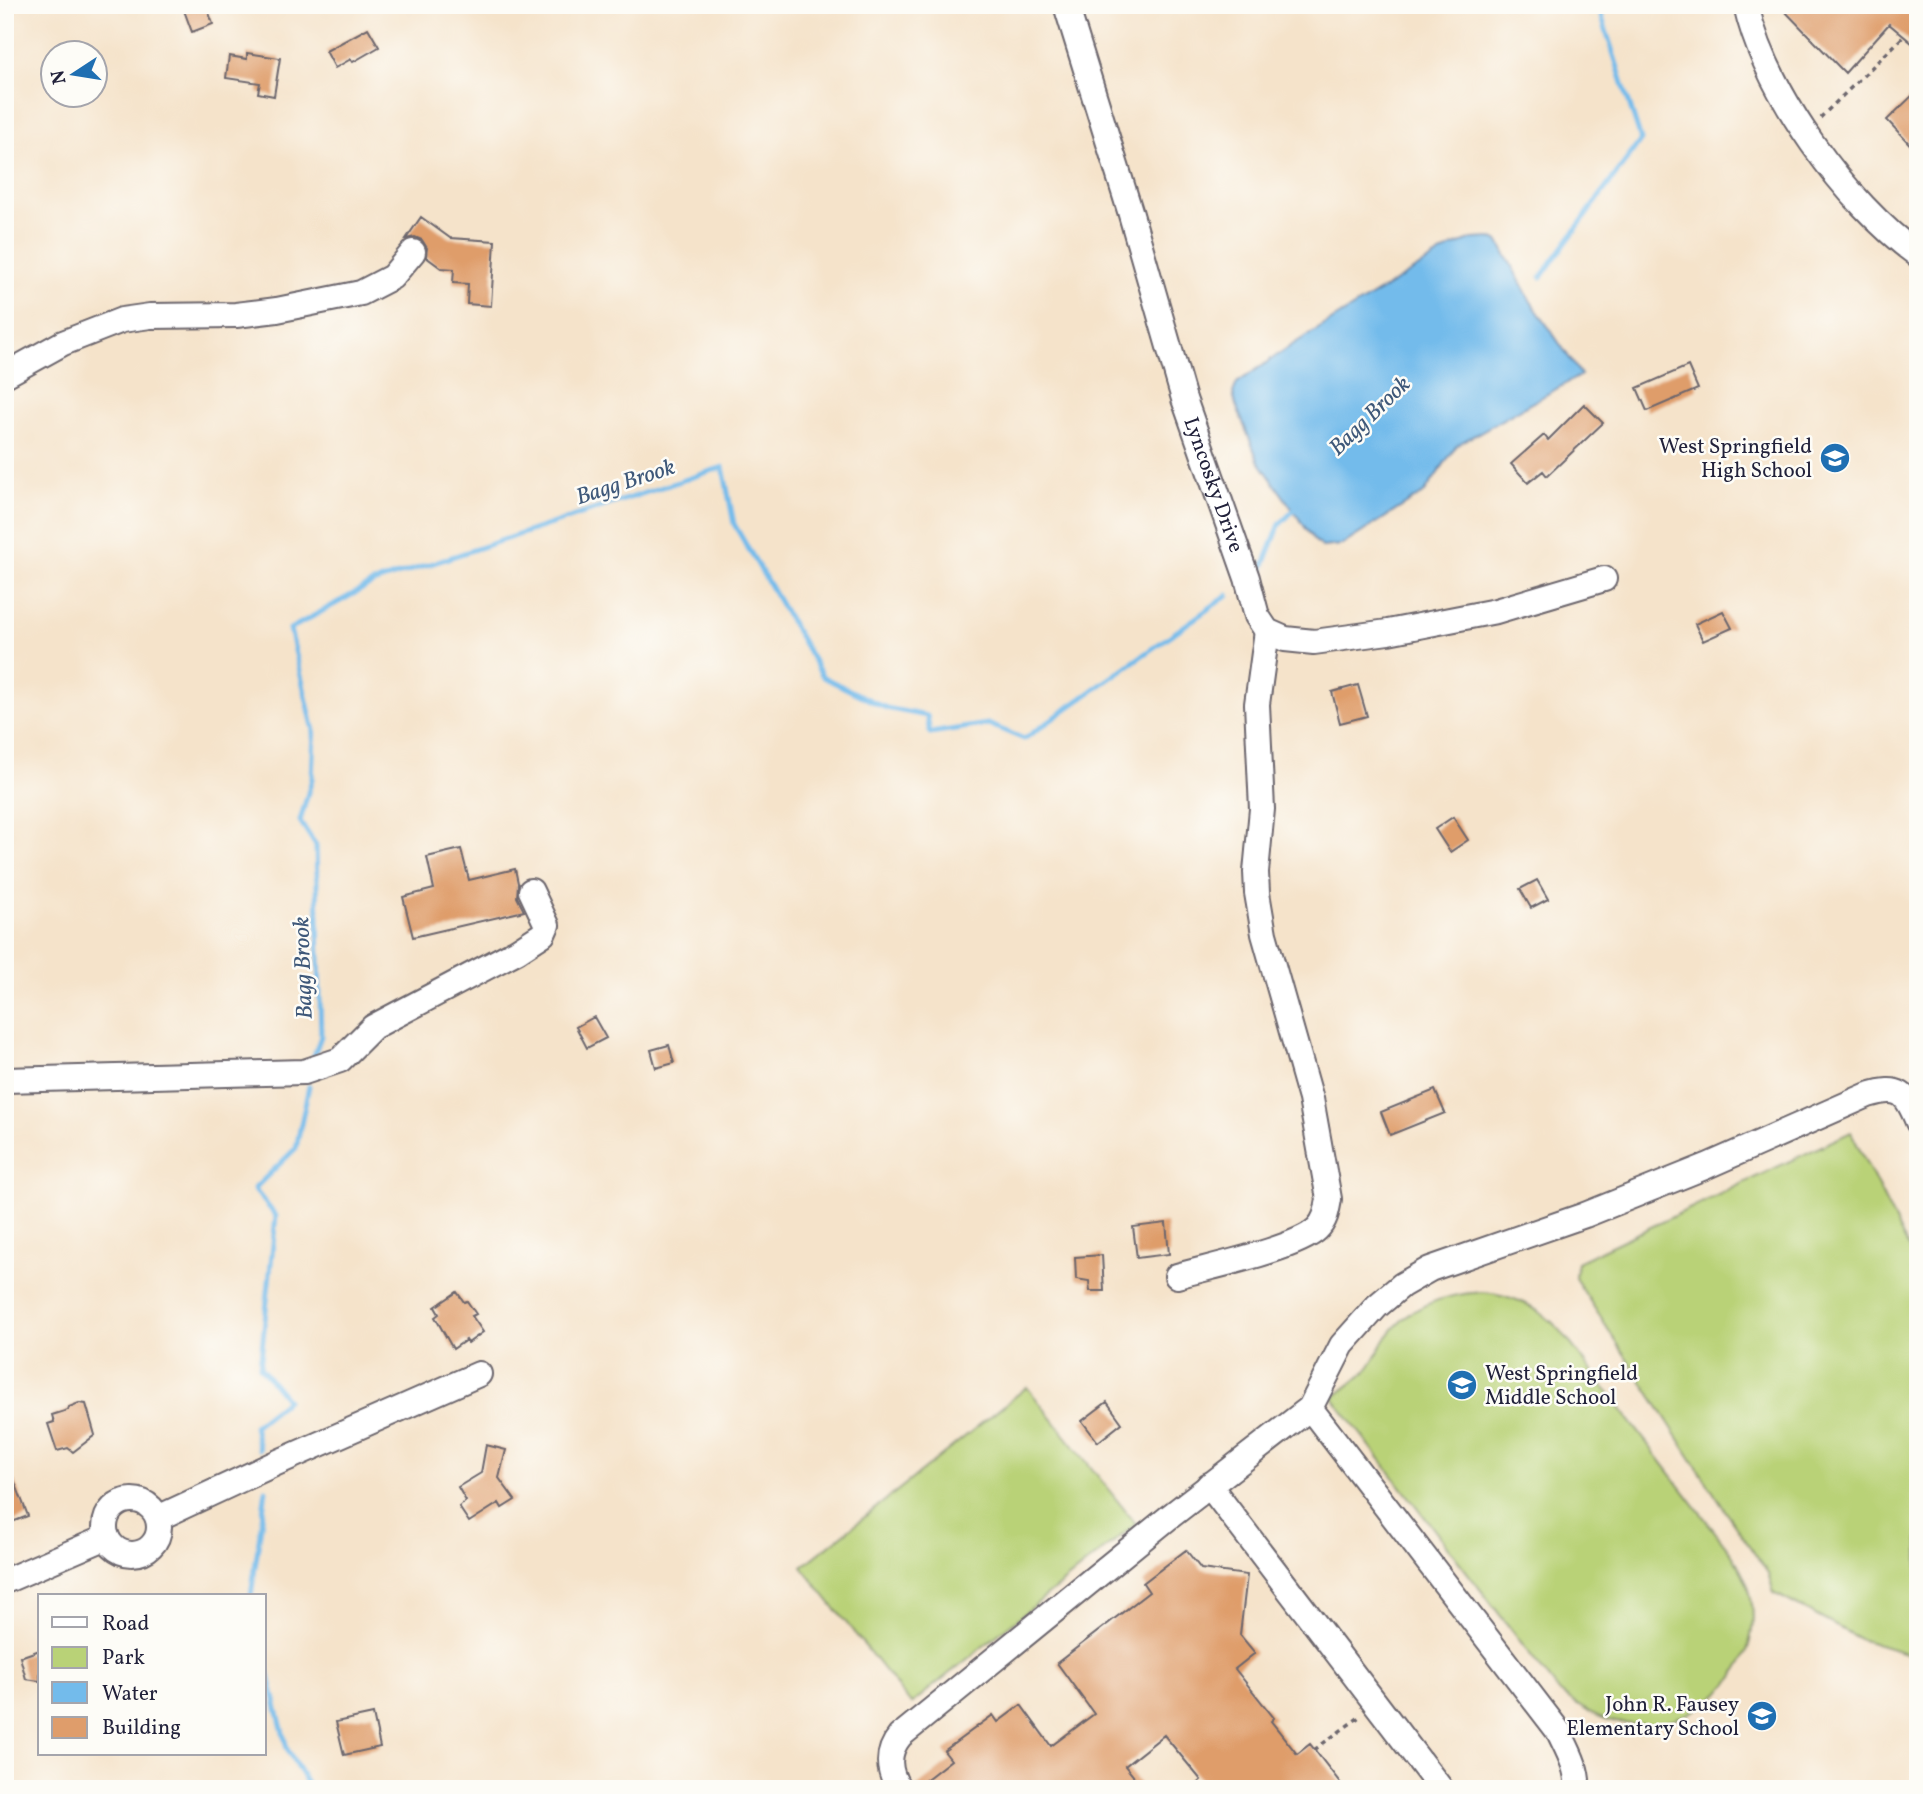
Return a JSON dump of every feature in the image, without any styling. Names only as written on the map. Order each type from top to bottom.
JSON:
[{"type":"street","name":"Lyncosky Drive","points":[[1066,5],[1130,211],[1188,412],[1247,578],[1257,617],[1267,631]]},
{"type":"street","points":[[1746,5],[1766,61],[1811,142],[1869,212],[1918,256]]},
{"type":"street","points":[[5,375],[63,343],[122,320],[150,316],[276,310],[361,293],[392,277],[413,252]]},
{"type":"street","points":[[1177,1276],[1298,1240],[1316,1230],[1327,1213],[1329,1199],[1311,1098],[1264,934],[1257,892],[1256,872],[1262,809],[1257,704],[1267,631],[1285,639],[1314,642],[1388,632],[1496,611],[1604,579]]},
{"type":"street","points":[[5,1080],[304,1072],[340,1060],[373,1027],[517,951],[543,934],[547,925],[531,891]]},
{"type":"street","points":[[899,1789],[889,1765],[892,1749],[900,1736],[1209,1485],[1310,1408],[1342,1345],[1359,1325],[1402,1285],[1430,1269],[1586,1215],[1879,1091],[1897,1091],[1904,1095],[1918,1122]]},
{"type":"street","points":[[158,1518],[478,1374]]},
{"type":"street","points":[[1310,1408],[1559,1732],[1571,1757],[1578,1782],[1577,1789]]},
{"type":"street","points":[[1209,1485],[1441,1789]]},
{"type":"street","points":[[136,1499],[144,1502],[158,1518],[160,1528],[156,1541],[142,1552],[123,1553],[112,1545],[107,1537],[107,1516],[111,1508],[122,1501],[136,1499]]},
{"type":"street","points":[[5,1581],[107,1537]]},
{"type":"path","points":[[1817,121],[1903,36]]},
{"type":"path","points":[[1314,1750],[1366,1712]]},
{"type":"green space","points":[[1851,1132],[1918,1267],[1918,1657],[1860,1639],[1774,1593],[1768,1573],[1575,1278],[1577,1262]]},
{"type":"green space","points":[[1483,1292],[1506,1296],[1526,1304],[1561,1331],[1732,1554],[1741,1570],[1751,1598],[1752,1625],[1747,1651],[1736,1673],[1719,1693],[1699,1708],[1675,1719],[1649,1724],[1622,1723],[1590,1712],[1560,1693],[1333,1398],[1367,1370],[1396,1326],[1417,1309],[1455,1295]]},
{"type":"green space","points":[[1027,1387],[1136,1524],[911,1704],[802,1567]]},
{"type":"water","points":[[1491,238],[1499,242],[1530,300],[1581,375],[1457,445],[1425,492],[1342,545],[1322,547],[1314,540],[1258,460],[1236,405],[1233,393],[1237,383],[1295,343],[1452,247],[1473,239]]},
{"type":"building","points":[[182,5],[206,5],[213,24],[192,32]]},
{"type":"building","points":[[1779,5],[1918,5],[1918,48],[1889,24],[1845,73]]},
{"type":"building","points":[[368,28],[379,47],[353,62],[351,59],[335,68],[326,51]]},
{"type":"building","points":[[247,53],[280,58],[274,96],[258,93],[260,83],[226,78],[229,56],[247,59]]},
{"type":"building","points":[[1918,90],[1918,153],[1887,120]]},
{"type":"building","points":[[421,217],[450,238],[495,241],[491,306],[467,304],[468,284],[453,283],[454,269],[441,268],[426,257],[427,248],[422,240],[415,237],[406,239]]},
{"type":"building","points":[[1688,366],[1698,389],[1647,411],[1637,388]]},
{"type":"building","points":[[1584,404],[1603,423],[1547,476],[1543,471],[1528,483],[1511,464],[1544,435],[1548,440]]},
{"type":"building","points":[[1723,611],[1732,628],[1703,641],[1695,624]]},
{"type":"building","points":[[1358,685],[1367,716],[1340,723],[1332,692]]},
{"type":"building","points":[[1453,817],[1468,840],[1450,852],[1435,829]]},
{"type":"building","points":[[461,849],[469,880],[515,869],[517,897],[524,911],[413,937],[403,897],[434,889],[427,857]]},
{"type":"building","points":[[1537,880],[1548,899],[1531,908],[1520,889]]},
{"type":"building","points":[[594,1017],[606,1038],[587,1048],[576,1027]]},
{"type":"building","points":[[669,1045],[674,1063],[656,1068],[651,1050]]},
{"type":"building","points":[[1435,1090],[1445,1113],[1390,1135],[1381,1112]]},
{"type":"building","points":[[1166,1223],[1169,1254],[1137,1258],[1133,1227]]},
{"type":"building","points":[[1102,1255],[1104,1291],[1090,1291],[1089,1281],[1076,1279],[1075,1257]]},
{"type":"building","points":[[457,1292],[476,1314],[472,1316],[483,1332],[468,1343],[466,1340],[453,1349],[435,1317],[439,1314],[435,1307]]},
{"type":"building","points":[[1107,1402],[1122,1423],[1098,1442],[1082,1421]]},
{"type":"building","points":[[79,1403],[86,1404],[95,1435],[73,1452],[68,1448],[57,1451],[48,1424],[54,1422],[52,1415]]},
{"type":"building","points":[[486,1445],[506,1450],[499,1478],[515,1500],[502,1508],[499,1503],[469,1522],[459,1507],[466,1501],[458,1487],[481,1473]]},
{"type":"building","points":[[6,1459],[28,1516],[12,1522],[9,1516],[5,1517]]},
{"type":"building","points":[[1186,1550],[1201,1569],[1247,1575],[1240,1635],[1255,1653],[1235,1669],[1274,1718],[1271,1721],[1297,1754],[1310,1744],[1345,1789],[1191,1789],[1201,1780],[1164,1735],[1125,1766],[1144,1789],[914,1789],[951,1760],[944,1751],[993,1715],[998,1722],[1021,1705],[1051,1746],[1094,1714],[1057,1663],[1149,1592],[1143,1583]]},
{"type":"building","points":[[38,1651],[38,1681],[26,1679],[20,1657]]},
{"type":"building","points":[[373,1714],[380,1747],[344,1755],[336,1722]]},
{"type":"waterway","name":"Bagg Brook","points":[[1541,277],[1641,140],[1598,5]]},
{"type":"waterway","name":"Bagg Brook","points":[[312,1061],[321,1036],[316,846],[300,821],[312,779],[314,731],[290,629],[373,583],[723,467],[734,524],[823,677],[886,708],[927,716],[930,733],[988,724],[1024,739],[1228,595]]},
{"type":"waterway","name":"Bagg Brook","points":[[1260,575],[1280,524],[1296,508]]},
{"type":"waterway","name":"Bagg Brook","points":[[259,1449],[254,1426],[287,1400],[260,1367],[276,1216],[254,1189],[296,1148],[309,1086]]},
{"type":"waterway","name":"Bagg Brook","points":[[251,1594],[266,1490]]},
{"type":"waterway","name":"Bagg Brook","points":[[266,1664],[287,1749],[310,1789]]},
{"type":"place","name":"West Springfield High School","points":[[1835,458]]},
{"type":"place","name":"West Springfield Middle School","points":[[1462,1385]]},
{"type":"place","name":"John R. Fausey Elementary School","points":[[1762,1716]]}]
